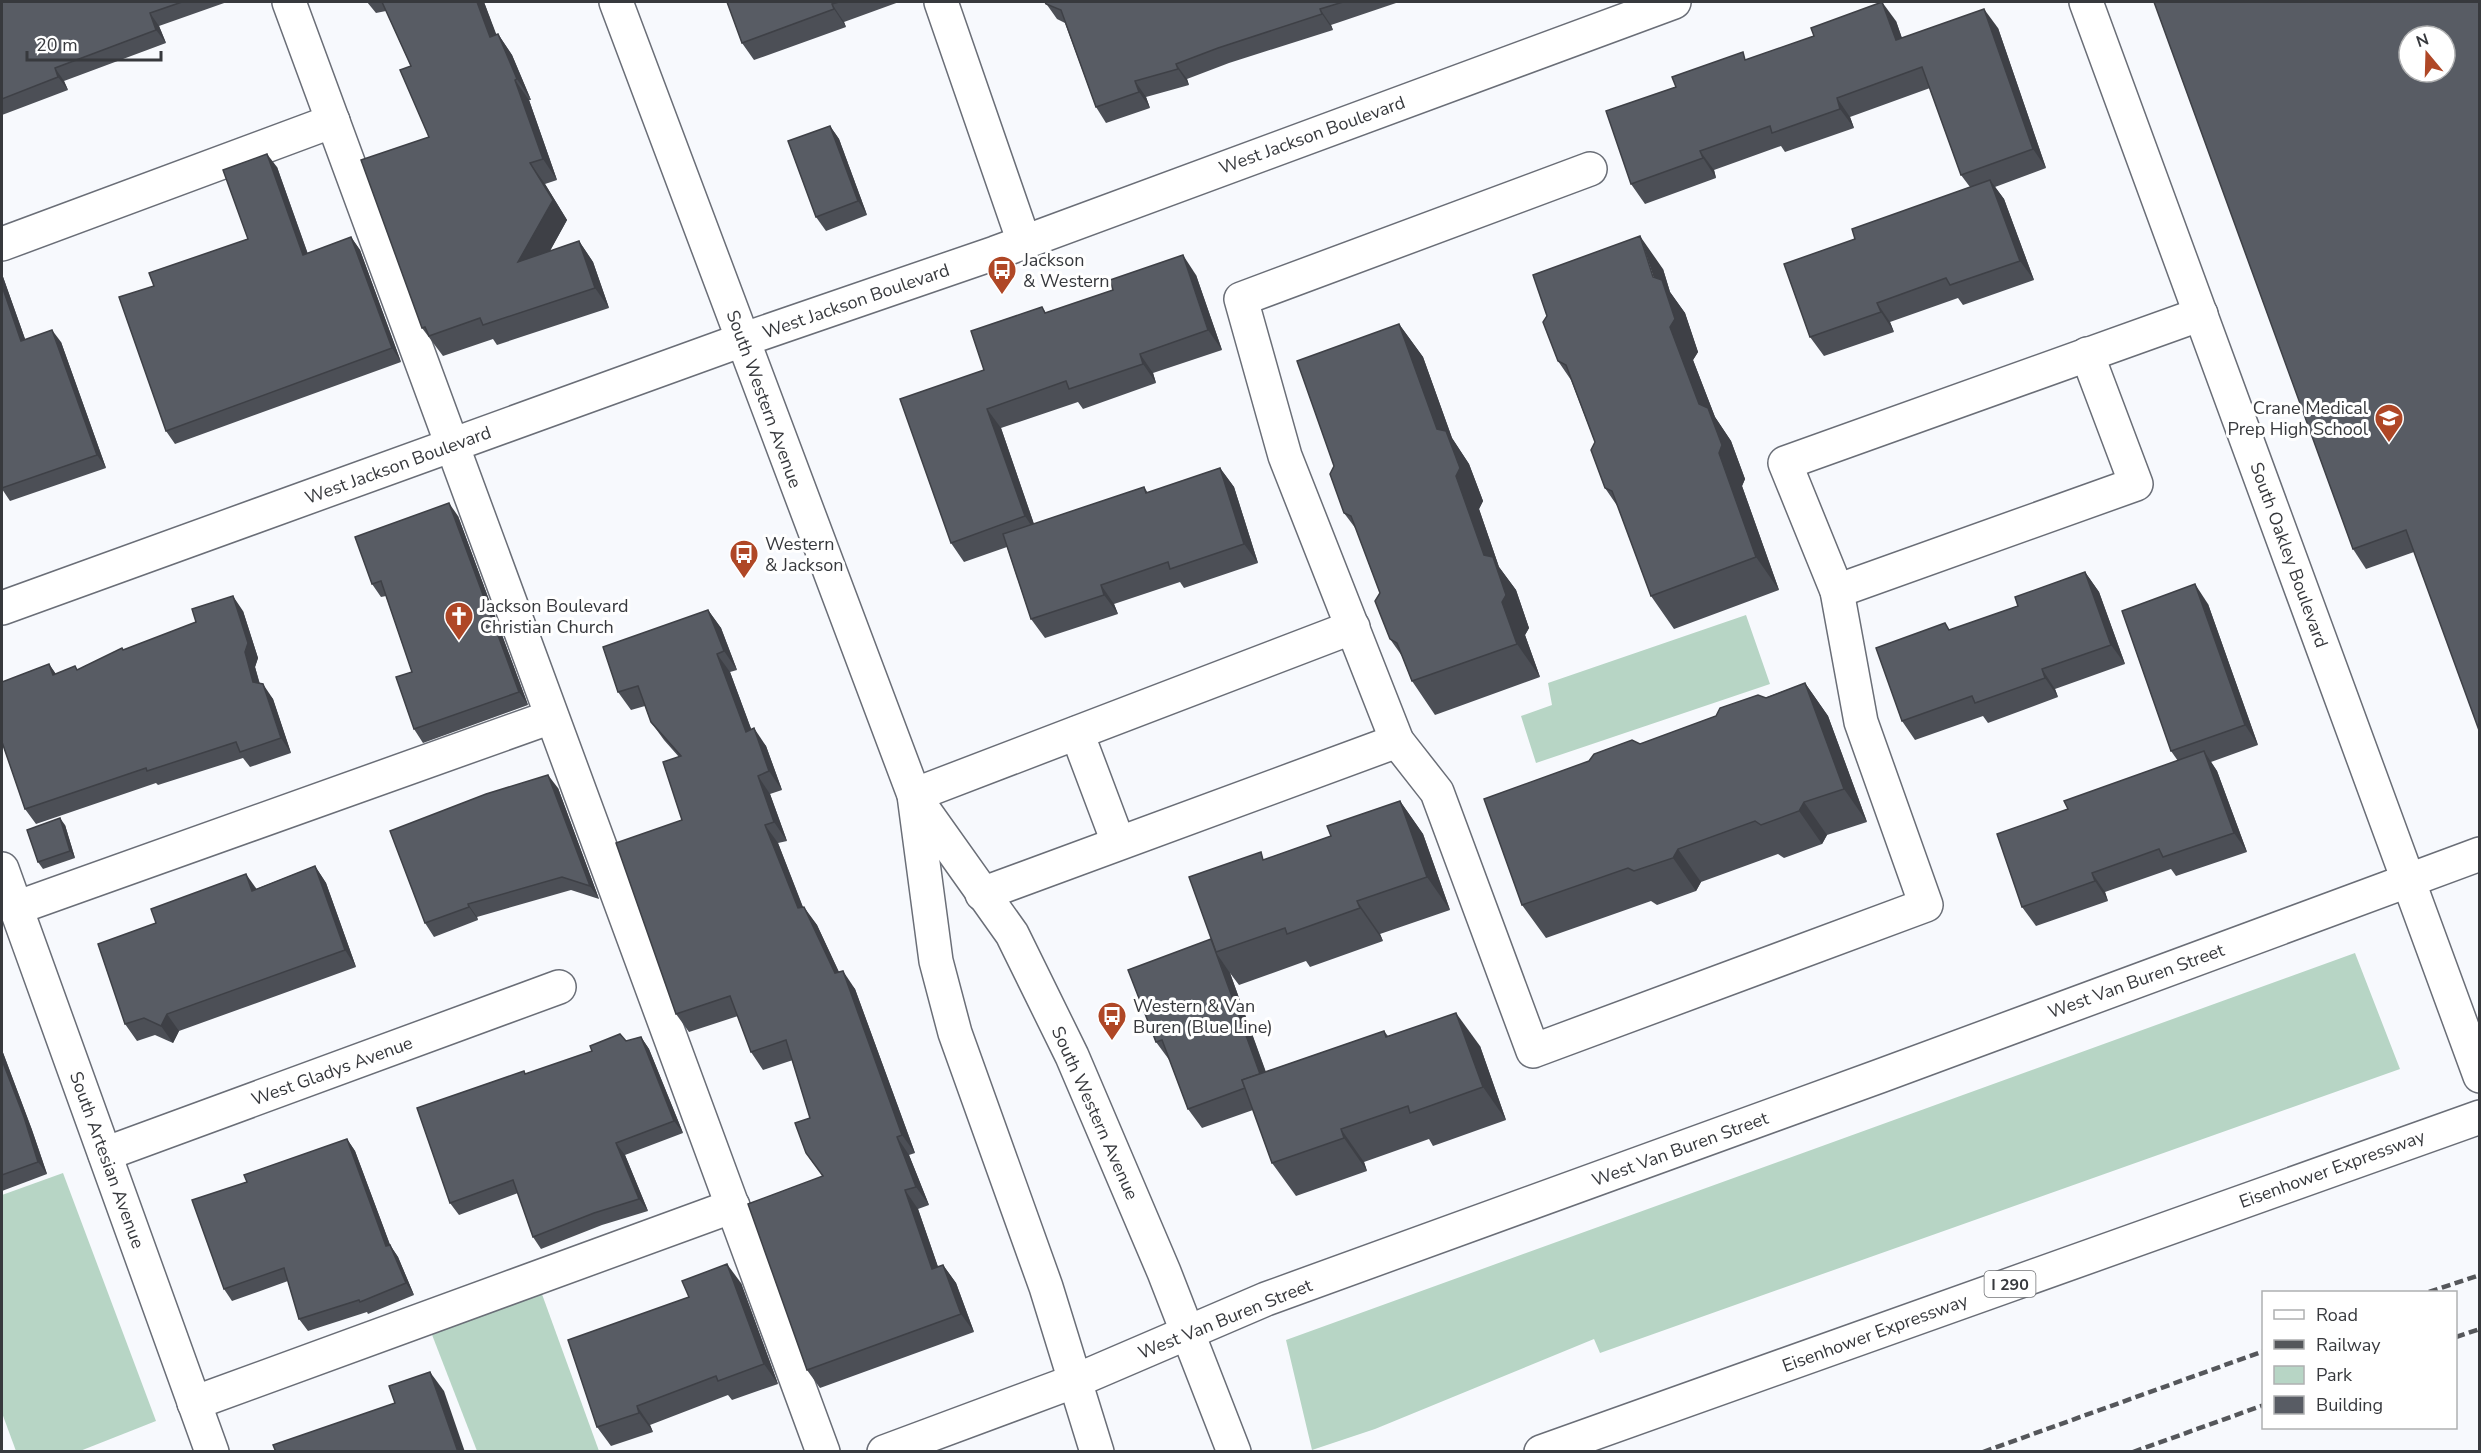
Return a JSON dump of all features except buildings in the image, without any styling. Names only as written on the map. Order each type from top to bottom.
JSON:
[{"type":"main road","points":[[289,2],[823,1452]]},
{"type":"main road","name":"South Western Avenue","points":[[616,2],[914,795],[936,961],[952,1022],[1046,1287],[1097,1452]]},
{"type":"main road","points":[[941,2],[1024,242]]},
{"type":"main road","name":"West Jackson Boulevard","points":[[2,608],[742,340],[1024,242],[1674,2]]},
{"type":"main road","name":"South Oakley Boulevard","points":[[2086,2],[2480,1076]]},
{"type":"main road","points":[[2,244],[333,121]]},
{"type":"main road","points":[[1590,169],[1241,299],[1285,456],[1398,741],[1437,792],[1533,1051],[1926,905],[1861,722],[1837,591],[1785,463],[2201,314]]},
{"type":"main road","points":[[1837,591],[2136,484],[2088,354]]},
{"type":"main road","points":[[914,795],[1353,627]]},
{"type":"main road","points":[[16,908],[551,717]]},
{"type":"main road","points":[[1077,733],[1118,842]]},
{"type":"main road","points":[[982,894],[1118,842],[1398,741]]},
{"type":"main road","name":"South Western Avenue","points":[[914,795],[1012,934],[1072,1056],[1112,1147],[1234,1452]]},
{"type":"main road","name":"West Van Buren Street","points":[[884,1452],[1075,1381],[1266,1299],[1880,1076],[2480,854]]},
{"type":"main road","name":"South Artesian Avenue","points":[[2,869],[212,1452]]},
{"type":"main road","name":"West Gladys Avenue","points":[[105,1154],[559,987]]},
{"type":"main road","name":"Eisenhower Expressway","points":[[1541,1452],[2480,1117]]},
{"type":"main road","points":[[195,1403],[733,1206]]},
{"type":"green space","points":[[1746,615],[1770,684],[1536,763],[1521,716],[1552,705],[1548,683]]},
{"type":"green space","points":[[2355,953],[2400,1069],[1600,1353],[1594,1339],[1375,1429],[1312,1450],[1286,1340]]},
{"type":"green space","points":[[63,1173],[156,1421],[80,1451],[16,1451],[2,1413],[2,1195]]},
{"type":"green space","points":[[539,1286],[599,1451],[477,1451],[429,1327]]},
{"type":"railway","points":[[2432,1291],[2480,1275]]},
{"type":"railway","points":[[2457,1337],[2480,1329]]},
{"type":"railway","points":[[1983,1452],[2262,1352]]},
{"type":"railway","points":[[2133,1452],[2262,1406]]},
{"type":"place","name":"Jackson & Western","points":[[1002,296]]},
{"type":"place","name":"Crane Medical Prep High School","points":[[2389,444]]},
{"type":"place","name":"Western & Jackson","points":[[744,580]]},
{"type":"place","name":"Jackson Boulevard Christian Church","points":[[459,642]]},
{"type":"place","name":"Western & Van Buren (Blue Line)","points":[[1112,1042]]}]
